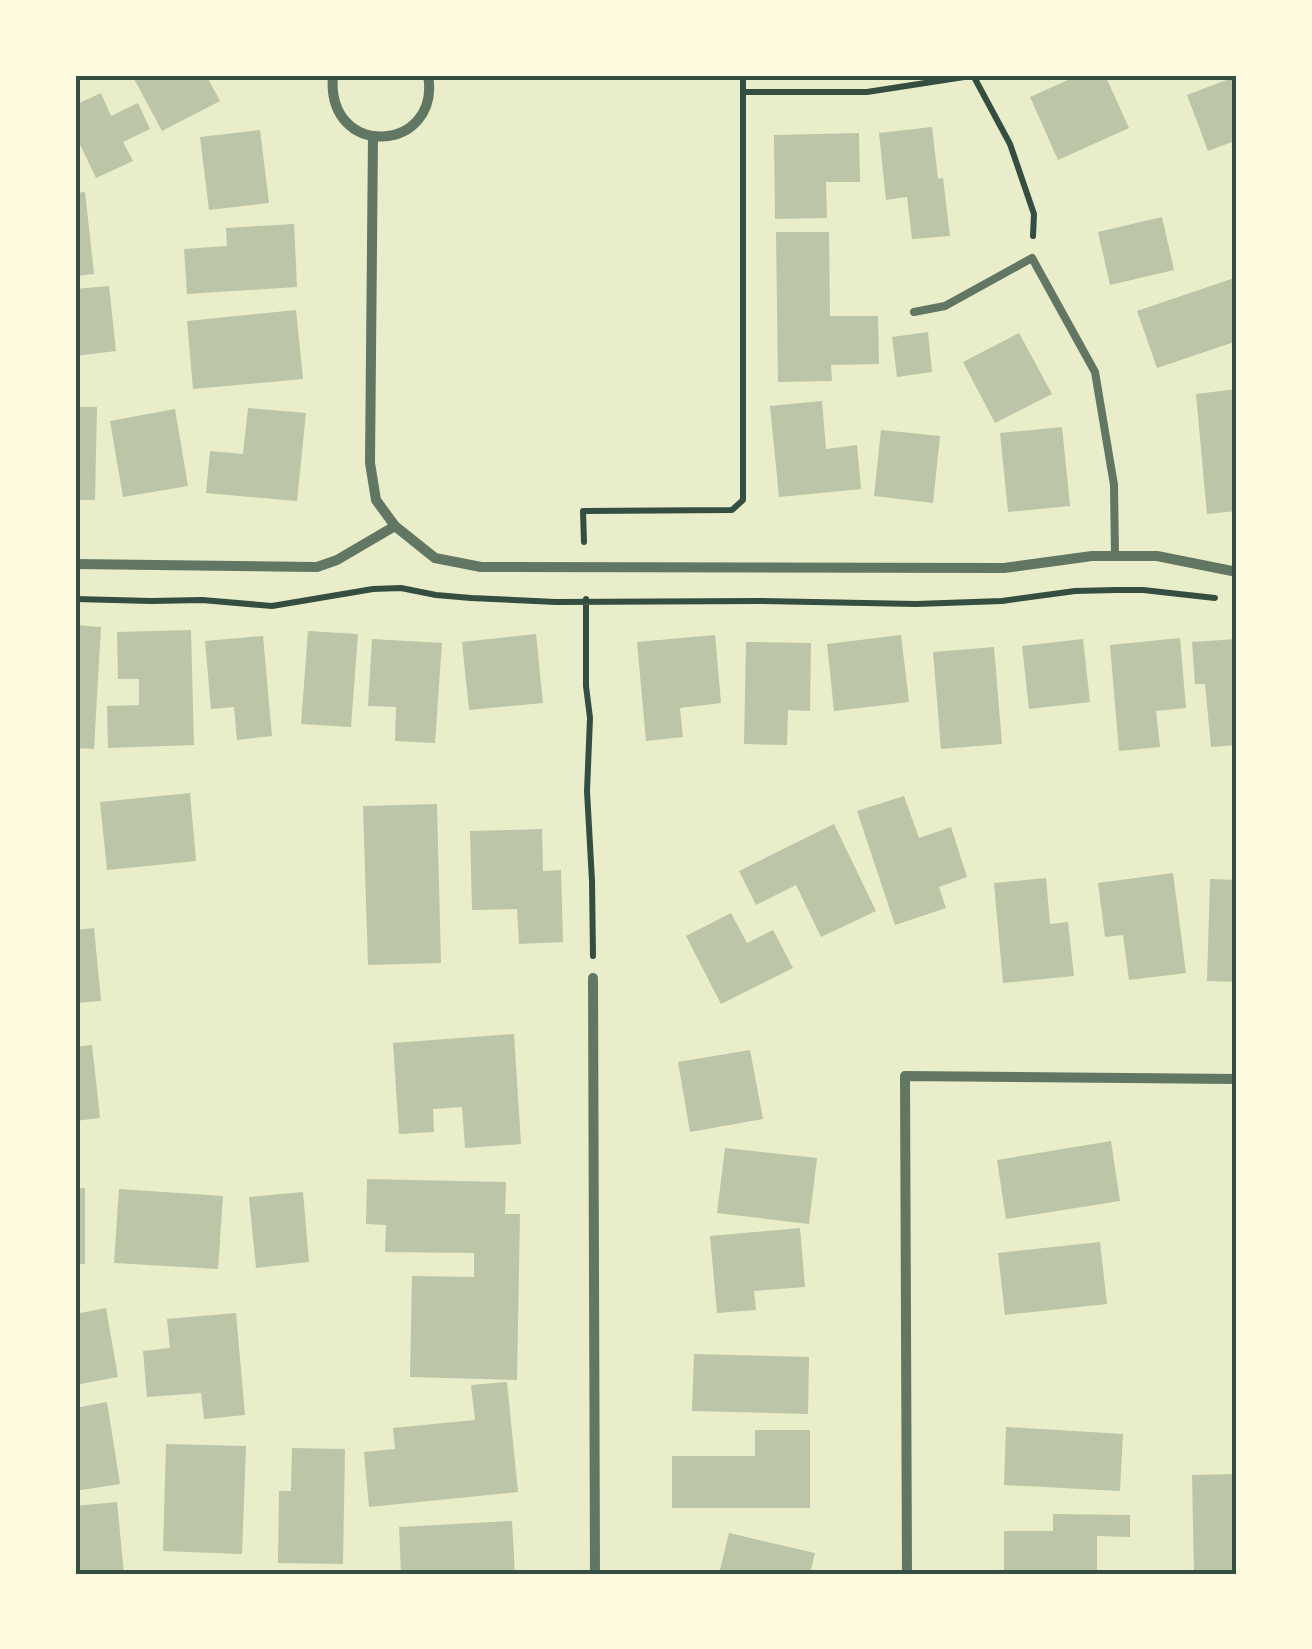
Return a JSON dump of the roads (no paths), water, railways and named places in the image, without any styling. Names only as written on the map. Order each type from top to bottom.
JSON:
[{"type":"street","points":[[333,75],[331,92],[345,122],[373,137],[406,131],[419,120],[428,105],[428,75]]},
{"type":"street","points":[[373,137],[370,463],[376,500],[395,526],[435,558],[481,567],[1004,568],[1092,556],[1157,556],[1237,572]]},
{"type":"street","points":[[75,564],[317,567],[337,560],[395,526]]},
{"type":"street","points":[[593,978],[595,1574]]},
{"type":"street","points":[[907,1574],[905,1076],[1237,1079]]},
{"type":"lane","points":[[914,312],[945,306],[1032,258],[1095,372],[1114,484],[1115,556]]}]
